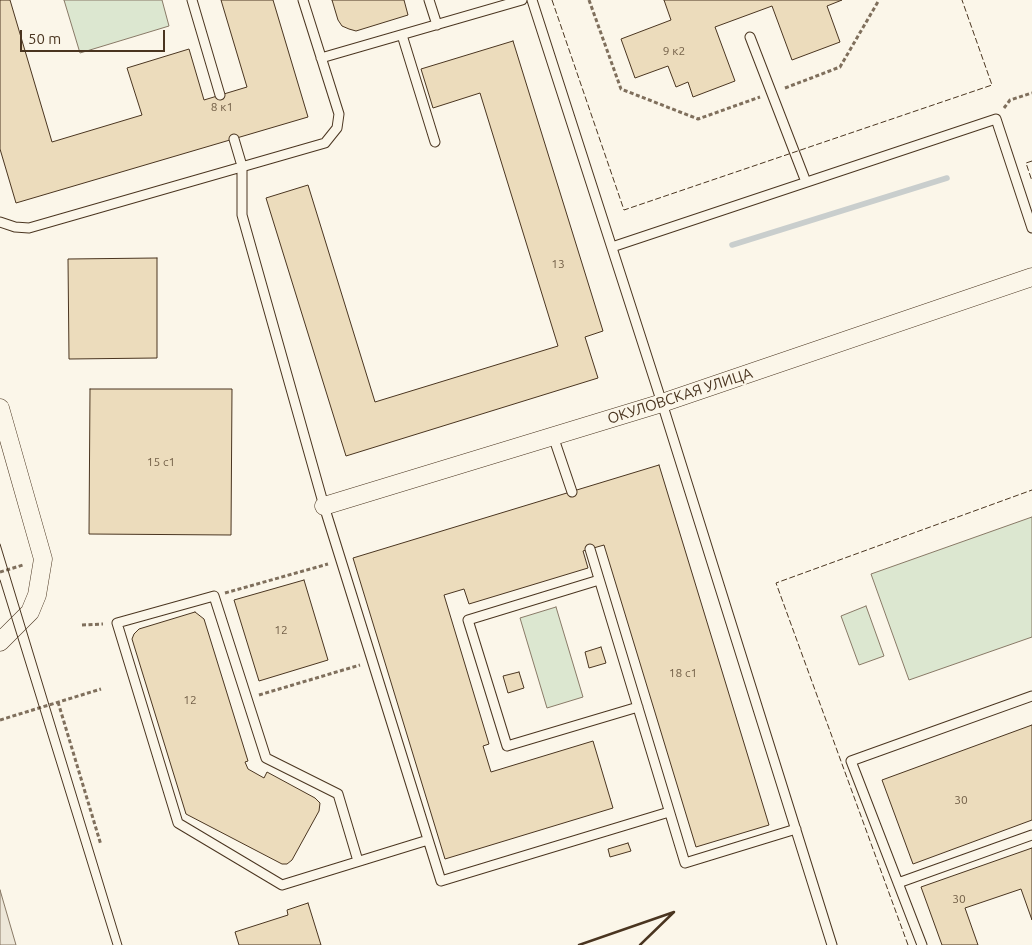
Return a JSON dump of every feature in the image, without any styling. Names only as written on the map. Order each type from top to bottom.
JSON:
[{"type":"street","name":"ОКУЛОВСКАЯ УЛИЦА","points":[[324,506],[662,403],[1032,277]]},
{"type":"street","points":[[0,408],[43,559],[36,595],[30,612],[0,642]]},
{"type":"lane","points":[[192,0],[220,95]]},
{"type":"lane","points":[[0,222],[15,227],[29,228],[325,143],[337,128],[339,114],[303,0]]},
{"type":"lane","points":[[429,0],[437,25]]},
{"type":"lane","points":[[322,58],[522,0]]},
{"type":"lane","points":[[532,0],[662,403],[832,945]]},
{"type":"lane","points":[[402,34],[436,142]]},
{"type":"lane","points":[[750,37],[806,182]]},
{"type":"lane","points":[[612,247],[996,119],[1032,228]]},
{"type":"lane","points":[[234,139],[242,166],[242,215],[324,506],[343,560],[441,881],[670,812]]},
{"type":"lane","points":[[553,436],[572,492]]},
{"type":"lane","points":[[590,549],[685,863],[796,829]]},
{"type":"lane","points":[[599,580],[468,620],[504,738],[507,746],[638,707]]},
{"type":"lane","points":[[358,862],[338,794],[266,758],[214,596],[117,623],[178,823],[282,885],[358,862],[428,840]]},
{"type":"lane","points":[[922,945],[851,761],[1032,696]]},
{"type":"lane","points":[[898,883],[1032,835]]},
{"type":"path","points":[[589,0],[621,89],[698,119],[840,67],[879,0]]},
{"type":"path","points":[[996,119],[1010,100],[1032,92]]},
{"type":"path","points":[[214,596],[343,560]]},
{"type":"path","points":[[0,572],[20,566]]},
{"type":"path","points":[[82,625],[117,623]]},
{"type":"path","points":[[246,699],[374,661]]},
{"type":"path","points":[[0,720],[101,689]]},
{"type":"path","points":[[58,702],[101,846]]},
{"type":"green space","points":[[64,0],[162,0],[169,26],[80,53]]},
{"type":"green space","points":[[1032,517],[1032,637],[909,680],[871,574]]},
{"type":"green space","points":[[866,606],[884,656],[859,665],[841,616]]},
{"type":"green space","points":[[556,607],[583,697],[547,708],[520,618]]},
{"type":"shaded area","points":[[0,890],[16,945],[0,945]]},
{"type":"building","points":[[0,0],[10,0],[52,142],[142,115],[127,68],[189,49],[204,100],[247,87],[221,0],[273,0],[308,117],[16,203],[0,149]]},
{"type":"building","points":[[332,0],[404,0],[408,15],[356,31],[342,26],[338,20]]},
{"type":"building","points":[[664,0],[842,0],[827,6],[840,42],[792,60],[772,6],[715,27],[735,81],[693,97],[688,82],[676,87],[668,66],[635,78],[621,39],[671,20]]},
{"type":"building","points":[[513,41],[603,331],[585,337],[598,378],[346,456],[266,198],[308,185],[375,402],[558,346],[480,93],[433,108],[421,69]]},
{"type":"building","points":[[157,258],[157,358],[69,359],[68,259]]},
{"type":"building","points":[[90,389],[232,389],[231,535],[89,534]]},
{"type":"building","points":[[659,465],[769,825],[696,847],[604,545],[583,551],[588,568],[469,604],[464,589],[444,595],[489,744],[483,746],[491,772],[593,741],[613,808],[445,859],[353,558]]},
{"type":"building","points":[[304,580],[328,660],[259,681],[234,600]]},
{"type":"building","points":[[195,612],[204,619],[248,761],[245,762],[248,769],[264,778],[267,772],[315,798],[320,803],[319,811],[292,860],[287,864],[282,864],[186,814],[132,639],[139,629]]},
{"type":"building","points":[[601,647],[606,663],[589,668],[585,652]]},
{"type":"building","points":[[519,672],[524,688],[508,693],[503,676]]},
{"type":"building","points":[[1032,725],[1032,820],[913,864],[882,780]]},
{"type":"building","points":[[628,843],[631,851],[610,857],[608,849]]},
{"type":"building","points":[[1032,848],[1032,920],[1021,889],[965,908],[978,945],[942,945],[921,887]]},
{"type":"building","points":[[308,903],[321,945],[239,945],[235,932],[288,915],[287,910]]},
{"type":"waterway","points":[[732,245],[947,178]]},
{"type":"tram line","points":[[0,544],[122,945]]},
{"type":"tram line","points":[[0,580],[113,945]]},
{"type":"fence","points":[[552,0],[624,210],[992,85],[962,0]]},
{"type":"fence","points":[[1032,161],[1026,163],[1032,181]]},
{"type":"fence","points":[[908,945],[776,583],[1032,490]]},
{"type":"wall","points":[[579,945],[674,912],[640,945]]}]
